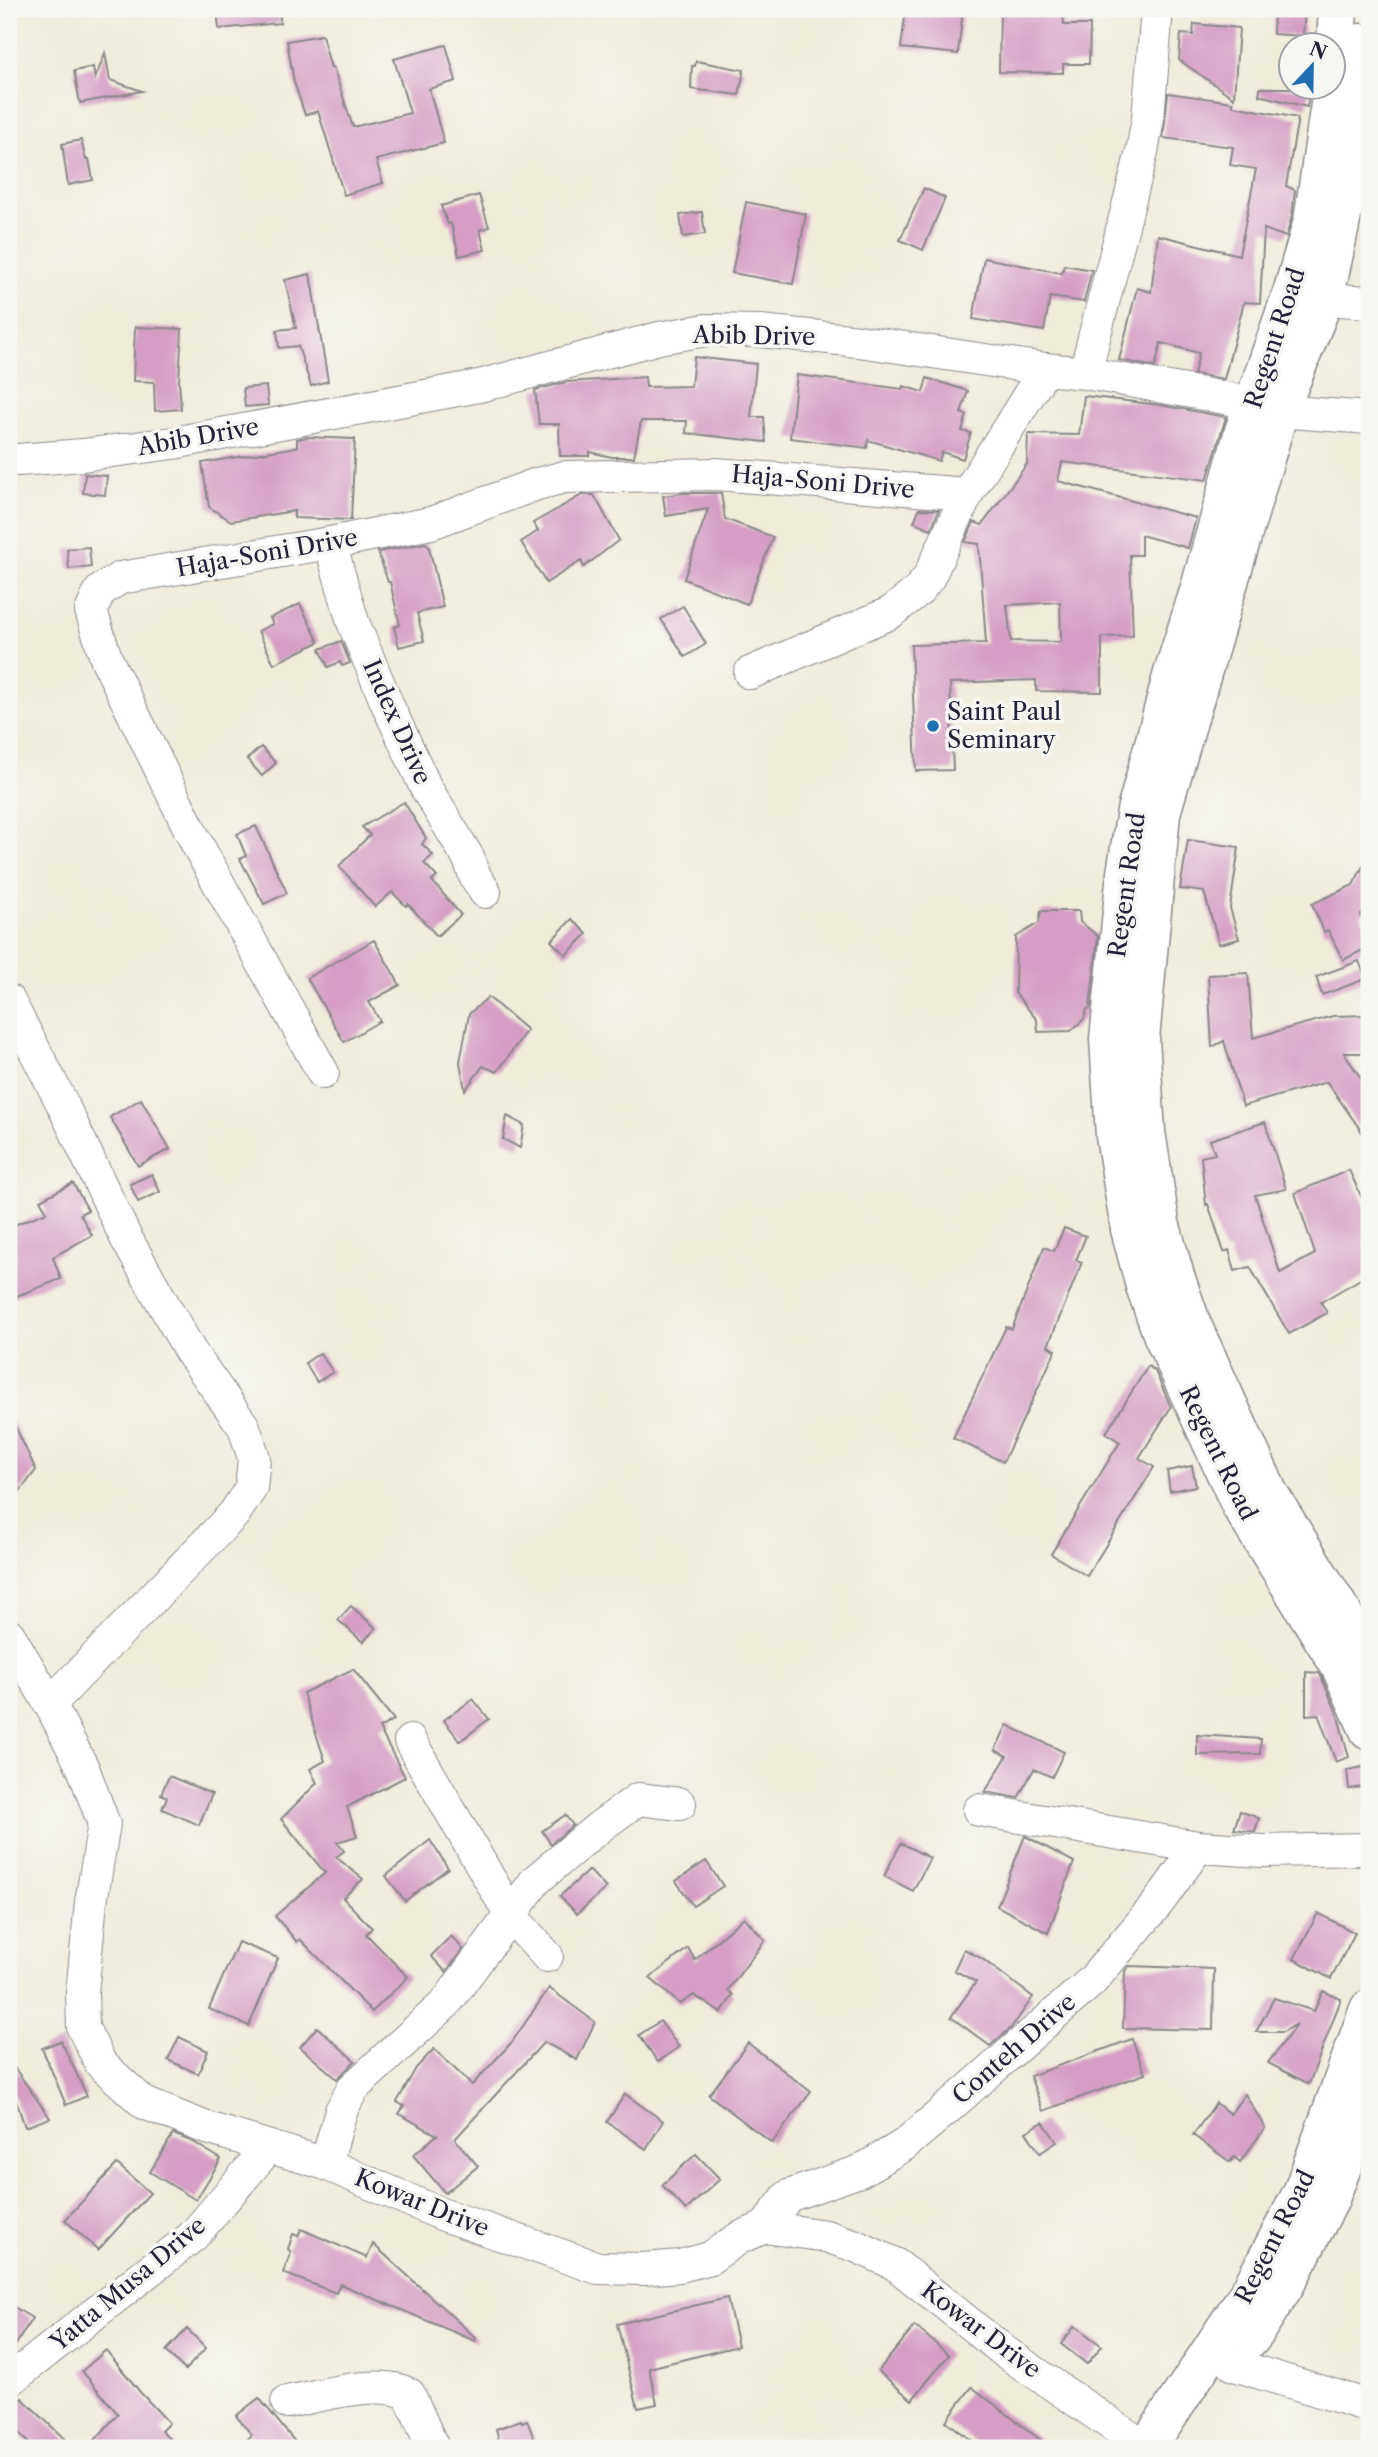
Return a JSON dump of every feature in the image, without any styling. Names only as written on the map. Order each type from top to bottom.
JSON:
[{"type":"main road","name":"Regent Road","points":[[1338,9],[1334,76],[1313,221],[1293,290],[1266,407],[1161,813],[1140,1039],[1146,1132],[1160,1223],[1192,1325],[1268,1492],[1369,1657]]},
{"type":"main road","name":"Regent Road","points":[[1362,9],[1354,161],[1324,299],[1266,407],[1200,588],[1173,673],[1136,811],[1126,873],[1109,1039],[1115,1136],[1129,1228],[1145,1286],[1163,1336],[1241,1506],[1339,1666],[1369,1730]]},
{"type":"main road","name":"Regent Road","points":[[1147,2448],[1250,2291],[1302,2193],[1369,2009]]},
{"type":"main road","name":"Regent Road","points":[[1180,2448],[1286,2283],[1329,2201],[1369,2096]]},
{"type":"street","points":[[1084,373],[1111,277],[1146,130],[1157,9]]},
{"type":"street","points":[[1324,299],[1369,302]]},
{"type":"street","name":"Abib Drive","points":[[18,460],[83,455],[173,443],[479,386],[659,338],[706,330],[760,331],[859,341],[1084,373],[1266,407],[1369,418]]},
{"type":"street","points":[[750,673],[890,613],[929,578],[967,494],[1045,369]]},
{"type":"street","name":"Haja-Soni Drive","points":[[323,1073],[197,844],[106,658],[92,611],[100,591],[120,579],[431,523],[537,484],[565,477],[716,474],[967,494]]},
{"type":"street","name":"Index Drive","points":[[330,543],[353,622],[388,706],[426,788],[469,859],[485,892]]},
{"type":"street","points":[[9,1001],[62,1103],[126,1238],[190,1352],[244,1427],[254,1458],[251,1488],[234,1514],[50,1704]]},
{"type":"street","name":"Kowar Drive","points":[[9,1635],[50,1704],[83,1768],[104,1824],[91,1902],[82,1993],[83,2028],[101,2064],[144,2103],[204,2127],[326,2164],[441,2214],[598,2268],[680,2266],[710,2258],[739,2238],[765,2227],[826,2236],[856,2246],[895,2264],[1005,2352],[1147,2448]]},
{"type":"street","points":[[410,1741],[511,1916],[547,1956]]},
{"type":"street","points":[[326,2164],[341,2111],[354,2088],[446,2003],[536,1880],[597,1828],[638,1799],[680,1804]]},
{"type":"street","points":[[979,1810],[1198,1847],[1276,1851],[1369,1849]]},
{"type":"street","name":"Conteh Drive","points":[[765,2227],[788,2196],[860,2171],[904,2145],[1092,1981],[1158,1903],[1198,1847]]},
{"type":"street","name":"Yatta Musa Drive","points":[[9,2381],[193,2236],[268,2148]]},
{"type":"street","points":[[1234,2365],[1369,2406]]},
{"type":"street","points":[[287,2402],[356,2389],[391,2388],[402,2391],[408,2394],[433,2448]]},
{"type":"building","points":[[217,9],[280,9],[280,23],[219,29]]},
{"type":"building","points":[[906,9],[963,9],[958,54],[901,48]]},
{"type":"building","points":[[1000,9],[1063,9],[1064,25],[1090,25],[1089,64],[1063,64],[1063,73],[999,72]]},
{"type":"building","points":[[1274,9],[1305,9],[1303,32],[1273,34]]},
{"type":"building","points":[[1194,24],[1239,28],[1234,98],[1179,60],[1181,34],[1193,35]]},
{"type":"building","points":[[322,35],[353,127],[410,113],[394,59],[446,45],[456,81],[429,89],[444,143],[376,160],[383,183],[344,195],[318,111],[305,115],[294,82],[287,41]]},
{"type":"building","points":[[105,53],[110,80],[142,91],[80,103],[74,71],[93,67],[95,79]]},
{"type":"building","points":[[696,61],[744,70],[739,95],[691,89],[692,66],[695,66]]},
{"type":"building","points":[[1260,88],[1276,88],[1276,99],[1259,95]]},
{"type":"building","points":[[1168,93],[1233,102],[1233,106],[1298,118],[1286,186],[1295,190],[1292,216],[1286,237],[1264,229],[1260,303],[1244,302],[1224,379],[1194,374],[1199,353],[1161,343],[1155,367],[1119,360],[1137,288],[1151,292],[1158,235],[1239,255],[1256,169],[1230,165],[1233,147],[1163,138]]},
{"type":"building","points":[[1287,102],[1308,102],[1307,107]]},
{"type":"building","points":[[81,140],[86,160],[89,159],[93,180],[68,185],[62,144]]},
{"type":"building","points":[[924,188],[945,198],[923,250],[900,240]]},
{"type":"building","points":[[479,195],[489,227],[480,230],[485,250],[459,256],[451,223],[448,224],[441,206]]},
{"type":"building","points":[[746,202],[806,214],[793,284],[732,273]]},
{"type":"building","points":[[702,212],[705,234],[683,237],[680,215]]},
{"type":"building","points":[[984,258],[1062,273],[1064,265],[1092,270],[1084,302],[1050,297],[1044,331],[973,319]]},
{"type":"building","points":[[310,274],[328,381],[311,386],[298,346],[279,348],[277,330],[296,328],[285,280]]},
{"type":"building","points":[[135,327],[182,329],[179,381],[181,409],[155,411],[154,382],[133,381]]},
{"type":"building","points":[[694,357],[756,364],[751,417],[764,417],[766,442],[686,433],[687,421],[641,421],[634,457],[612,457],[590,452],[589,456],[560,456],[559,424],[539,424],[535,390],[566,382],[645,377],[646,387],[691,386]]},
{"type":"building","points":[[797,375],[902,389],[903,386],[923,392],[927,378],[968,391],[961,413],[967,415],[962,431],[971,433],[963,459],[942,452],[939,461],[868,440],[867,448],[790,438]]},
{"type":"building","points":[[266,386],[268,405],[245,407],[243,388]]},
{"type":"building","points":[[1084,396],[1160,405],[1226,417],[1207,480],[1062,462],[1058,481],[1196,518],[1188,548],[1141,535],[1141,555],[1130,555],[1133,636],[1102,637],[1102,692],[1036,691],[1036,680],[950,683],[953,770],[916,771],[911,645],[986,643],[979,544],[965,542],[974,522],[982,525],[1027,464],[1028,434],[1079,435]],"holes":[[[1060,602],[1061,642],[1011,641],[1007,605]]]},
{"type":"building","points":[[297,439],[355,439],[351,520],[294,518],[294,511],[231,521],[209,507],[202,463],[297,447]]},
{"type":"building","points":[[85,474],[107,476],[105,495],[83,493]]},
{"type":"building","points":[[721,493],[725,519],[773,537],[747,604],[684,579],[708,509],[666,516],[663,496]]},
{"type":"building","points":[[582,495],[594,495],[619,540],[584,567],[581,561],[546,583],[521,542],[538,531],[533,523]]},
{"type":"building","points":[[919,509],[939,510],[931,529],[914,522]]},
{"type":"building","points":[[426,543],[443,607],[417,613],[424,641],[399,647],[394,627],[400,625],[390,582],[378,552]]},
{"type":"building","points":[[89,547],[91,567],[69,569],[67,549]]},
{"type":"building","points":[[300,604],[319,642],[274,664],[258,631],[273,624],[270,618]]},
{"type":"building","points":[[683,606],[706,644],[685,657],[661,619]]},
{"type":"building","points":[[341,641],[350,663],[342,666],[340,662],[328,667],[320,649]]},
{"type":"building","points":[[261,747],[276,763],[262,776],[247,759]]},
{"type":"building","points":[[404,802],[426,838],[422,844],[433,855],[424,863],[437,877],[432,881],[461,915],[437,936],[408,904],[406,906],[392,892],[375,907],[339,866],[370,835],[362,827]]},
{"type":"building","points":[[256,826],[287,893],[264,904],[240,859],[246,856],[237,834]]},
{"type":"building","points":[[1188,840],[1239,847],[1230,908],[1239,939],[1219,944],[1204,892],[1180,889]]},
{"type":"building","points":[[1369,855],[1369,911],[1361,915],[1369,933],[1369,947],[1343,960],[1328,930],[1324,932],[1312,904],[1353,885]]},
{"type":"building","points":[[1041,911],[1079,911],[1080,922],[1098,936],[1090,1008],[1087,1009],[1084,1019],[1071,1031],[1038,1032],[1037,1020],[1015,993],[1016,937],[1039,923]]},
{"type":"building","points":[[572,919],[587,934],[566,955],[551,941]]},
{"type":"building","points":[[374,940],[400,985],[369,1002],[380,1021],[344,1042],[307,978]]},
{"type":"building","points":[[1359,961],[1366,979],[1322,995],[1316,977]]},
{"type":"building","points":[[1248,973],[1253,1038],[1333,1016],[1369,1015],[1369,1053],[1344,1053],[1369,1090],[1369,1142],[1327,1082],[1243,1106],[1224,1041],[1212,1047],[1208,975]]},
{"type":"building","points":[[488,997],[527,1030],[497,1072],[483,1066],[465,1090],[460,1062],[469,1014]]},
{"type":"building","points":[[141,1099],[170,1149],[138,1166],[110,1117]]},
{"type":"building","points":[[507,1116],[524,1125],[520,1148],[503,1139]]},
{"type":"building","points":[[1265,1122],[1286,1189],[1255,1195],[1280,1273],[1315,1254],[1295,1193],[1349,1170],[1369,1213],[1369,1274],[1321,1302],[1327,1313],[1289,1334],[1250,1267],[1235,1271],[1229,1250],[1224,1252],[1208,1204],[1206,1205],[1201,1157],[1215,1154],[1210,1140]]},
{"type":"building","points":[[152,1174],[160,1192],[138,1202],[130,1184]]},
{"type":"building","points":[[73,1183],[88,1210],[80,1214],[92,1235],[53,1257],[61,1279],[9,1299],[9,1227],[47,1212],[40,1200]]},
{"type":"building","points":[[1064,1228],[1086,1236],[1076,1260],[1082,1262],[1048,1346],[1056,1350],[1003,1462],[953,1438],[1006,1327],[1012,1329],[1044,1247],[1054,1251]]},
{"type":"building","points":[[320,1353],[333,1372],[317,1382],[305,1363]]},
{"type":"building","points":[[1148,1366],[1155,1371],[1171,1407],[1139,1458],[1154,1467],[1087,1576],[1051,1554],[1120,1442],[1106,1433]]},
{"type":"building","points":[[9,1413],[36,1470],[9,1505]]},
{"type":"building","points":[[1192,1466],[1196,1486],[1170,1491],[1167,1471]]},
{"type":"building","points":[[351,1606],[376,1628],[363,1642],[338,1620]]},
{"type":"building","points":[[353,1669],[394,1720],[379,1728],[405,1777],[347,1807],[357,1836],[337,1842],[344,1851],[336,1857],[363,1879],[343,1898],[372,1928],[366,1934],[408,1977],[372,2012],[300,1939],[297,1942],[275,1916],[325,1873],[281,1819],[317,1783],[310,1769],[325,1761],[303,1693]]},
{"type":"building","points":[[1306,1672],[1319,1673],[1321,1676],[1337,1713],[1349,1757],[1336,1762],[1318,1714],[1306,1715]]},
{"type":"building","points":[[473,1699],[489,1719],[460,1741],[444,1720]]},
{"type":"building","points":[[1007,1725],[1064,1752],[1052,1777],[1034,1769],[1018,1798],[985,1792],[1007,1756],[995,1750]]},
{"type":"building","points":[[1197,1735],[1261,1739],[1260,1754],[1197,1755]]},
{"type":"building","points":[[1369,1766],[1369,1786],[1349,1789],[1347,1770]]},
{"type":"building","points":[[169,1776],[212,1794],[199,1825],[162,1809],[167,1797],[161,1794]]},
{"type":"building","points":[[1240,1811],[1259,1818],[1255,1832],[1234,1829]]},
{"type":"building","points":[[565,1815],[573,1825],[551,1844],[542,1831]]},
{"type":"building","points":[[1025,1836],[1074,1862],[1048,1933],[997,1906]]},
{"type":"building","points":[[430,1840],[448,1868],[405,1901],[386,1876]]},
{"type":"building","points":[[901,1843],[930,1858],[913,1891],[884,1876]]},
{"type":"building","points":[[706,1861],[723,1886],[693,1906],[676,1881]]},
{"type":"building","points":[[589,1870],[606,1888],[577,1914],[560,1896]]},
{"type":"building","points":[[1318,1913],[1355,1933],[1331,1979],[1294,1959]]},
{"type":"building","points":[[744,1917],[765,1940],[728,1990],[733,1995],[721,2013],[694,1995],[680,2004],[650,1978],[688,1948],[695,1960]]},
{"type":"building","points":[[451,1936],[463,1949],[446,1972],[431,1956]]},
{"type":"building","points":[[238,1942],[278,1958],[249,2026],[209,2009]]},
{"type":"building","points":[[964,1949],[981,1958],[1033,1997],[1011,2028],[990,2046],[951,2017],[976,1982],[954,1970]]},
{"type":"building","points":[[1129,1966],[1214,1969],[1213,2030],[1123,2028],[1125,1971]]},
{"type":"building","points":[[549,1988],[595,2022],[577,2060],[544,2042],[455,2139],[478,2166],[445,2193],[413,2155],[437,2135],[399,2114],[404,2106],[397,2102],[416,2068],[434,2049],[472,2085],[512,2042]]},
{"type":"building","points":[[1323,1991],[1341,1999],[1309,2084],[1268,2063],[1297,2024],[1283,2032],[1256,2032],[1274,1998],[1314,2011]]},
{"type":"building","points":[[660,2021],[679,2047],[658,2062],[639,2035]]},
{"type":"building","points":[[317,2027],[355,2061],[337,2079],[300,2047]]},
{"type":"building","points":[[179,2037],[208,2051],[198,2074],[168,2060]]},
{"type":"building","points":[[1132,2039],[1145,2074],[1043,2111],[1030,2076]]},
{"type":"building","points":[[61,2041],[87,2096],[66,2105],[42,2048]]},
{"type":"building","points":[[748,2043],[811,2092],[772,2143],[709,2095]]},
{"type":"building","points":[[9,2060],[50,2118],[25,2127],[9,2079]]},
{"type":"building","points":[[625,2094],[663,2121],[646,2149],[607,2122]]},
{"type":"building","points":[[1245,2094],[1265,2128],[1240,2162],[1234,2157],[1230,2162],[1193,2135],[1216,2103],[1230,2114]]},
{"type":"building","points":[[1043,2122],[1057,2142],[1040,2153],[1026,2132]]},
{"type":"building","points":[[173,2134],[193,2142],[221,2159],[196,2200],[150,2172]]},
{"type":"building","points":[[696,2154],[720,2179],[686,2210],[662,2185]]},
{"type":"building","points":[[117,2164],[150,2193],[98,2250],[65,2220]]},
{"type":"building","points":[[301,2229],[367,2258],[373,2244],[476,2338],[475,2341],[340,2284],[336,2293],[283,2273],[291,2252],[288,2249],[293,2234],[298,2236]]},
{"type":"building","points":[[727,2298],[738,2346],[649,2368],[657,2404],[638,2408],[617,2324]]},
{"type":"building","points":[[9,2304],[32,2318],[9,2356]]},
{"type":"building","points":[[915,2326],[949,2355],[912,2400],[878,2371]]},
{"type":"building","points":[[1075,2326],[1102,2346],[1087,2364],[1061,2344]]},
{"type":"building","points":[[187,2329],[206,2348],[185,2370],[166,2351]]},
{"type":"building","points":[[106,2350],[169,2423],[161,2431],[179,2448],[88,2448],[118,2414],[82,2371]]},
{"type":"building","points":[[972,2387],[1051,2448],[982,2448],[946,2421]]},
{"type":"building","points":[[22,2398],[74,2448],[32,2448],[9,2420],[9,2408]]},
{"type":"building","points":[[259,2398],[300,2448],[239,2448],[252,2435],[236,2416]]},
{"type":"building","points":[[527,2420],[535,2441],[528,2444],[530,2448],[501,2448],[496,2429]]},
{"type":"place","name":"Saint Paul Seminary","points":[[933,726]]}]
